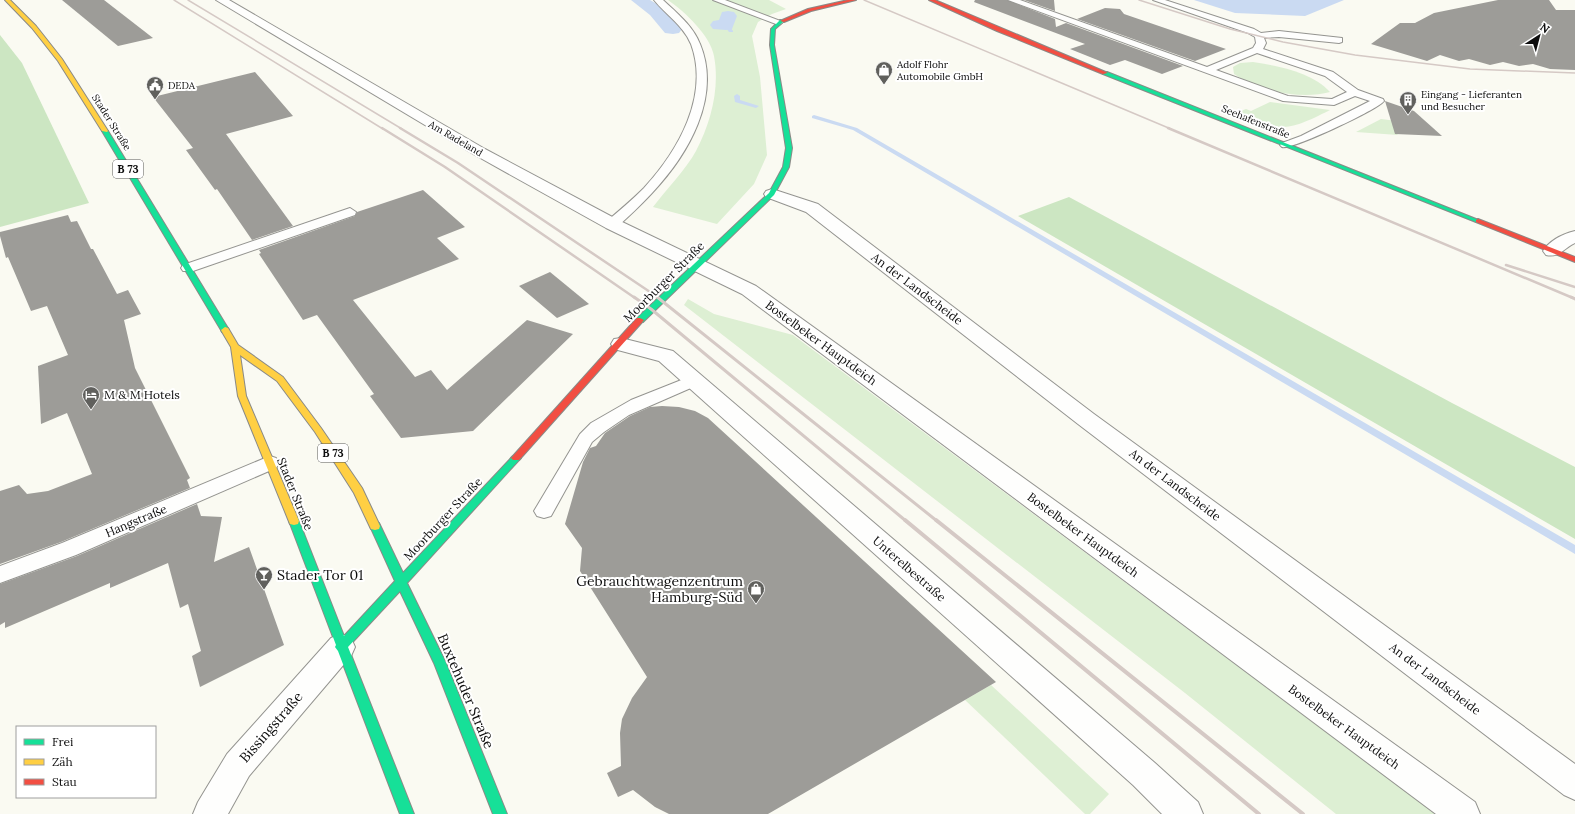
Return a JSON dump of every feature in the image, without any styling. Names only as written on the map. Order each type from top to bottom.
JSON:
[{"type":"main road","name":"Stader Straße","points":[[7,0],[34,27],[60,60],[106,132],[235,347],[242,396],[270,463],[342,647]]},
{"type":"main road","points":[[779,22],[797,15],[854,0]]},
{"type":"main road","name":"Seehafenstraße","points":[[931,0],[999,30],[1575,260]]},
{"type":"main road","name":"Moorburger Straße","points":[[342,647],[656,304],[772,194],[786,167],[789,148],[772,45],[772,32],[779,22]]},
{"type":"main road","name":"Stader Straße","points":[[235,347],[280,379],[318,430],[358,491],[402,581]]},
{"type":"main road","name":"Buxtehuder Straße","points":[[402,581],[440,663],[474,745],[500,814]]},
{"type":"main road","name":"B 73","points":[[342,647],[407,814]]},
{"type":"street","name":"Am Radeland","points":[[221,0],[480,152],[612,224],[697,265]]},
{"type":"street","name":"An der Landscheide","points":[[772,194],[812,208],[1086,419],[1575,784]]},
{"type":"street","points":[[1552,251],[1564,241],[1575,236]]},
{"type":"street","name":"Bostelbeker Hauptdeich","points":[[697,265],[749,290],[1463,814]]},
{"type":"street","name":"Unterelbestraße","points":[[621,344],[666,356],[1144,774],[1186,814]]},
{"type":"street","name":"Bissingstraße","points":[[210,814],[238,765],[342,647]]},
{"type":"lane","points":[[612,224],[658,178],[690,130],[700,104],[703,78],[700,56],[694,38],[682,21],[658,0]]},
{"type":"lane","points":[[717,0],[779,22]]},
{"type":"lane","points":[[1012,0],[1288,99],[1334,102],[1354,92]]},
{"type":"lane","points":[[1157,0],[1252,31],[1259,36],[1261,43],[1257,50],[1207,70]]},
{"type":"lane","points":[[1259,36],[1279,34],[1339,40]]},
{"type":"lane","points":[[1257,50],[1329,74],[1354,92],[1378,101],[1306,138],[1286,145]]},
{"type":"lane","points":[[188,268],[350,212]]},
{"type":"lane","points":[[544,511],[586,438],[595,428],[620,411],[694,380]]},
{"type":"lane","name":"Hangstraße","points":[[0,575],[76,547],[270,463]]},
{"type":"green space","points":[[668,0],[769,0],[786,9],[772,14],[758,22],[752,36],[760,77],[767,155],[754,184],[717,224],[653,207],[696,151],[710,117],[716,80],[714,56],[708,40],[689,17]]},
{"type":"green space","points":[[0,35],[22,63],[89,203],[0,227]]},
{"type":"green space","points":[[1253,62],[1284,68],[1305,75],[1323,85],[1330,92],[1306,95],[1280,92],[1255,85],[1234,74],[1233,67],[1240,63]]},
{"type":"green space","points":[[1270,102],[1330,110],[1302,123],[1282,127],[1262,124],[1233,114],[1246,109],[1251,111]]},
{"type":"green space","points":[[1381,119],[1397,121],[1395,132],[1398,135],[1356,132]]},
{"type":"green space","points":[[1069,197],[1452,403],[1575,467],[1575,539],[1018,216]]},
{"type":"green space","points":[[688,299],[714,314],[793,335],[1436,814],[1336,814],[1185,693],[684,305]]},
{"type":"green space","points":[[991,685],[1109,794],[1090,814],[1085,814],[965,700]]},
{"type":"water","points":[[1194,0],[1344,0],[1305,16],[1235,13]]},
{"type":"building","points":[[62,0],[104,0],[153,38],[118,46]]},
{"type":"building","points":[[975,0],[1007,0],[1055,19],[1056,27],[1066,23],[1183,66],[1162,74],[1125,60],[1110,65],[1070,49],[1085,44],[974,2]]},
{"type":"building","points":[[1024,0],[1054,0],[1055,11]]},
{"type":"building","points":[[1498,0],[1549,0],[1556,10],[1575,10],[1575,70],[1550,69],[1533,64],[1519,66],[1503,62],[1490,65],[1469,59],[1459,61],[1440,55],[1427,61],[1371,44],[1400,23],[1415,23],[1434,13]]},
{"type":"building","points":[[1105,8],[1120,9],[1124,14],[1226,49],[1195,61],[1077,19]]},
{"type":"building","points":[[255,72],[293,116],[226,134],[293,226],[252,240],[217,189],[215,190],[186,150],[193,148],[153,97]]},
{"type":"building","points":[[1385,101],[1414,111],[1442,136],[1395,134]]},
{"type":"building","points":[[423,190],[465,227],[437,238],[459,259],[353,300],[415,377],[431,370],[447,390],[527,320],[573,334],[473,431],[401,438],[370,396],[374,394],[317,315],[303,320],[259,254],[261,253],[259,250],[355,216],[357,212]]},
{"type":"building","points":[[68,215],[71,222],[77,221],[117,294],[128,290],[141,314],[124,320],[135,368],[190,478],[187,480],[190,488],[61,542],[0,564],[0,491],[19,485],[27,494],[48,491],[92,474],[67,413],[41,424],[38,366],[68,355],[47,306],[31,311],[8,257],[6,258],[0,236],[0,232]]},
{"type":"building","points":[[550,272],[589,304],[557,318],[519,286]]},
{"type":"building","name":"Gebrauchtwagenzentrum Hamburg-Süd","points":[[650,407],[679,407],[695,411],[708,418],[996,682],[768,814],[669,814],[655,807],[633,790],[618,797],[607,773],[621,766],[620,733],[622,719],[632,698],[647,677],[580,571],[582,548],[565,524],[583,462],[590,448],[596,446],[605,433],[630,416]]},
{"type":"building","points":[[197,504],[201,516],[222,517],[214,562],[249,547],[284,645],[200,687],[192,656],[201,651],[188,604],[180,608],[168,563],[110,588],[110,583],[5,628],[5,622],[0,625],[0,584],[77,556]]},
{"type":"waterway","points":[[639,0],[656,11],[671,29],[673,29]]},
{"type":"waterway","points":[[719,25],[726,25],[728,16]]},
{"type":"waterway","points":[[726,25],[731,31]]},
{"type":"waterway","points":[[737,96],[737,101],[756,106]]},
{"type":"waterway","points":[[814,117],[855,129],[1575,550]]},
{"type":"railway","points":[[174,0],[383,129]]},
{"type":"railway","points":[[188,0],[402,129]]},
{"type":"railway","points":[[864,0],[1171,129]]},
{"type":"railway","points":[[1139,0],[1230,29],[1283,42],[1355,55],[1470,69],[1575,73]]},
{"type":"railway","points":[[382,128],[445,167],[635,298]]},
{"type":"railway","points":[[400,128],[458,163],[659,298]]},
{"type":"railway","points":[[1168,128],[1573,298]]},
{"type":"railway","points":[[1506,265],[1575,287]]},
{"type":"railway","points":[[634,297],[651,309],[906,521]]},
{"type":"railway","points":[[657,297],[937,521]]},
{"type":"railway","points":[[905,520],[1259,814]]},
{"type":"railway","points":[[936,520],[1303,814]]},
{"type":"traffic: fast","points":[[640,320],[772,194],[786,167],[789,148],[772,45],[773,29],[782,21]]},
{"type":"traffic: fast","points":[[1105,73],[1478,221]]},
{"type":"traffic: fast","points":[[105,131],[225,330]]},
{"type":"traffic: fast","points":[[341,647],[516,458]]},
{"type":"traffic: fast","points":[[294,521],[407,814]]},
{"type":"traffic: fast","points":[[375,526],[440,663],[500,814]]},
{"type":"traffic: slow","points":[[7,0],[34,27],[60,60],[105,131]]},
{"type":"traffic: slow","points":[[225,330],[235,347],[242,396],[294,521]]},
{"type":"traffic: slow","points":[[235,347],[280,379],[318,430],[358,491],[375,526]]},
{"type":"traffic: jam","points":[[782,21],[810,10],[854,0]]},
{"type":"traffic: jam","points":[[931,0],[999,30],[1105,73]]},
{"type":"traffic: jam","points":[[1478,221],[1575,260]]},
{"type":"traffic: jam","points":[[516,458],[640,320]]},
{"type":"place","name":"Adolf Flohr Automobile GmbH","points":[[884,85]]},
{"type":"place","name":"DEDA","points":[[155,100]]},
{"type":"place","name":"Eingang - Lieferanten und Besucher","points":[[1408,115]]},
{"type":"place","name":"M & M Hotels","points":[[91,410]]},
{"type":"place","name":"Stader Tor 01","points":[[264,590]]},
{"type":"place","name":"Gebrauchtwagenzentrum Hamburg-Süd","points":[[756,604]]}]
